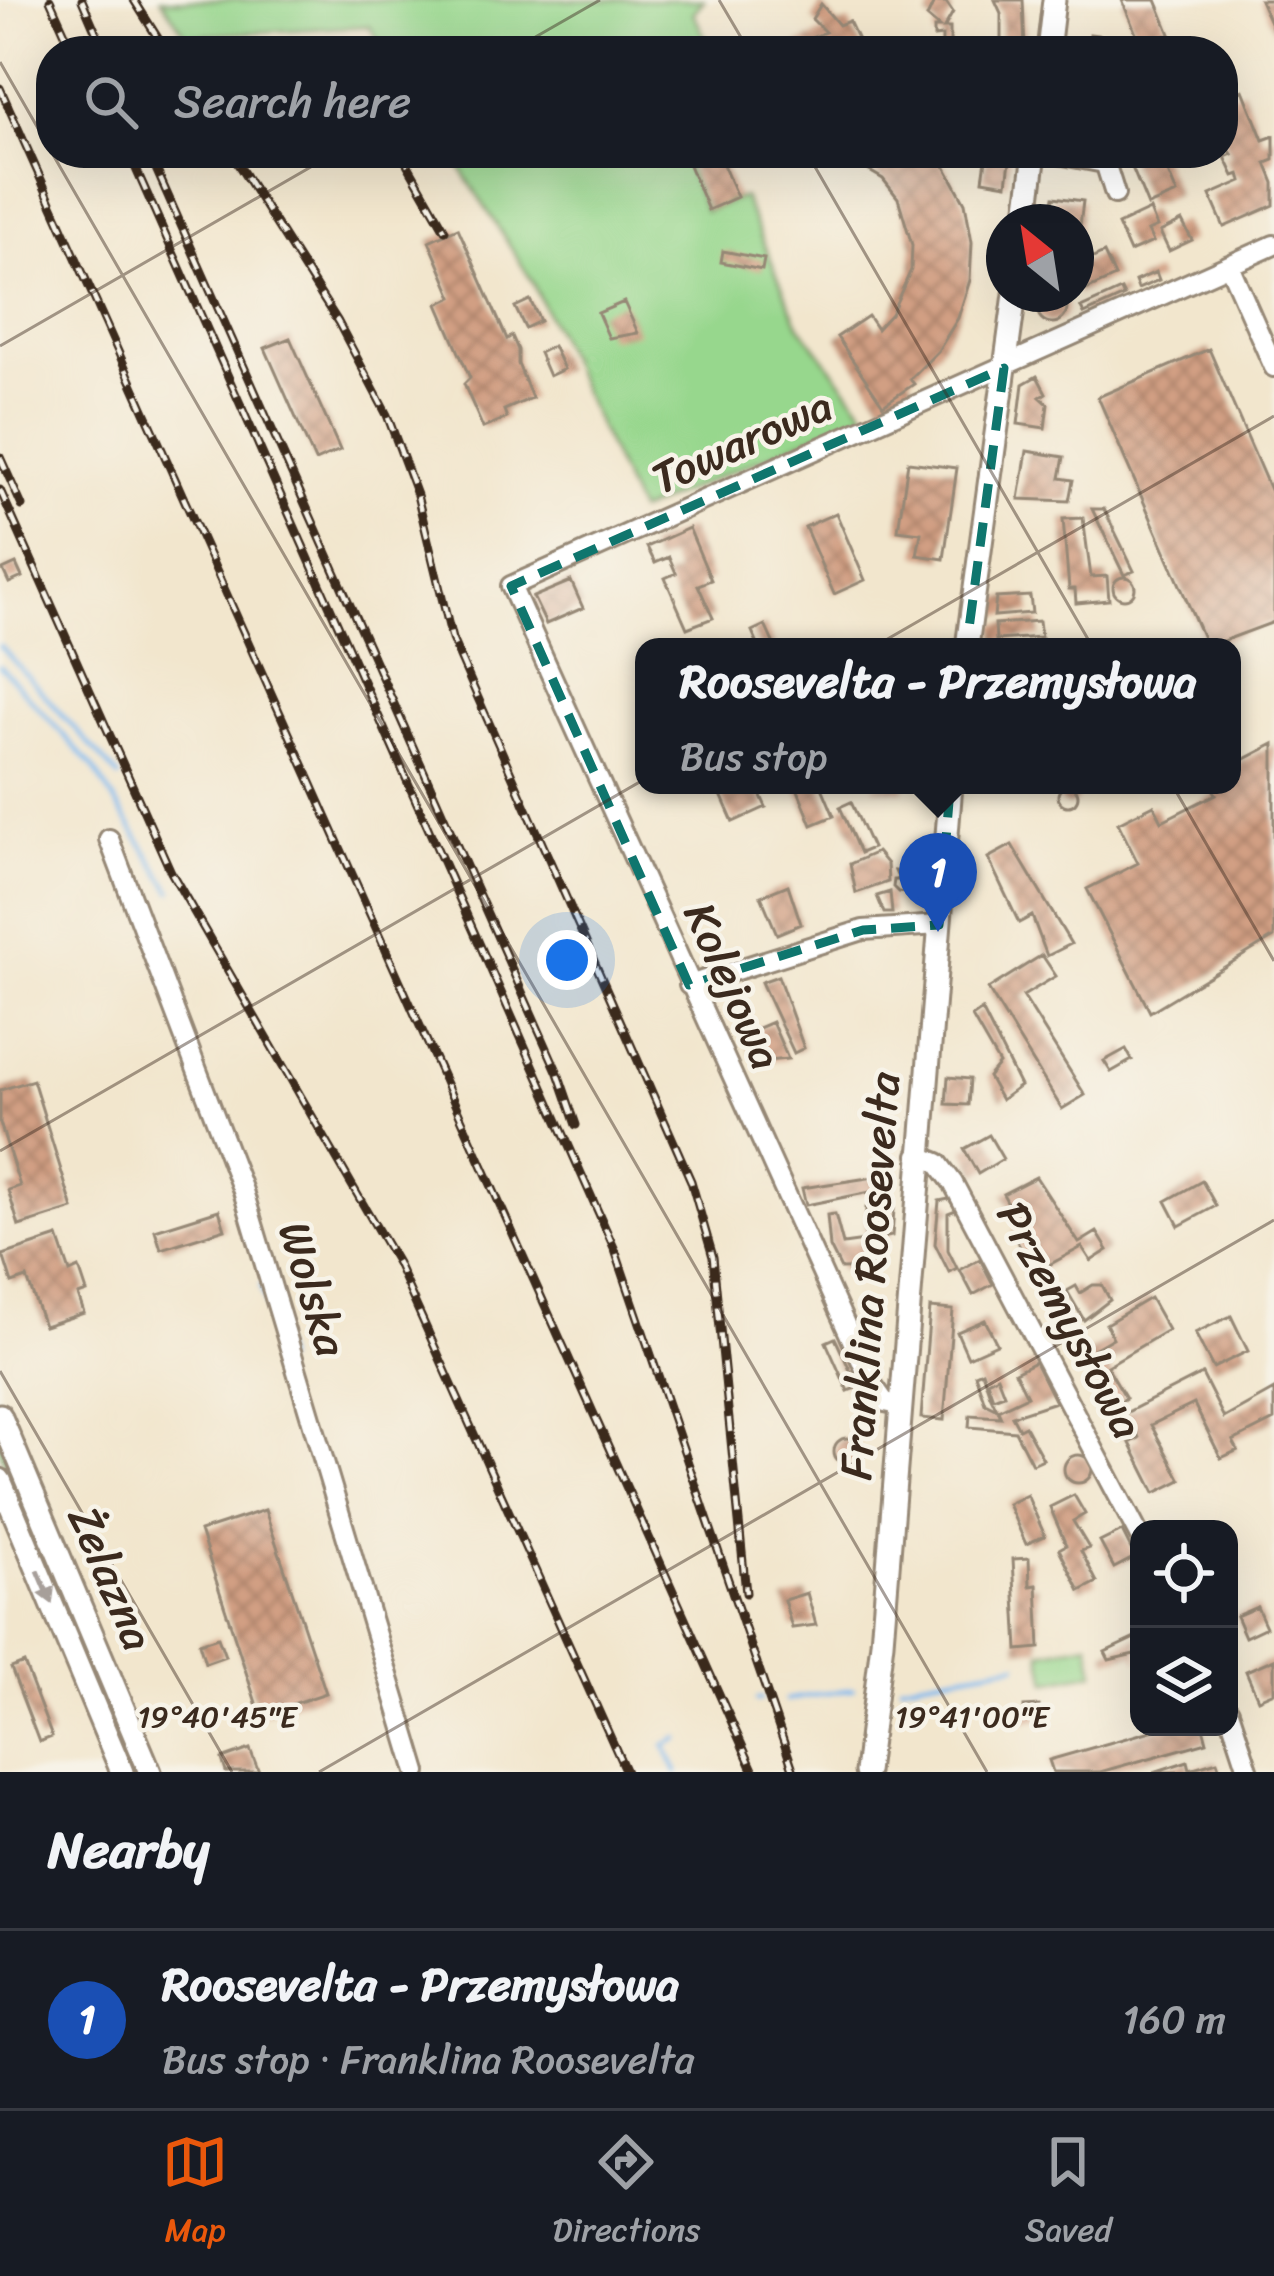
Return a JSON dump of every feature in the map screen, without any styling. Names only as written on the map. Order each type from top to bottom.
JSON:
[{"type":"street","points":[[1050,36],[1054,0]]},
{"type":"street","points":[[1028,204],[1033,168]]},
{"type":"street","points":[[1106,168],[1115,194]]},
{"type":"street","name":"Towarowa","points":[[511,586],[1274,245]]},
{"type":"street","points":[[1229,265],[1274,368]]},
{"type":"street","points":[[968,638],[1012,312]]},
{"type":"street","name":"Kolejowa","points":[[511,586],[872,1384],[885,1402],[899,1405]]},
{"type":"street","name":"Franklina Roosevelta","points":[[866,1772],[950,794]]},
{"type":"street","name":"Wolska","points":[[109,839],[243,1191],[417,1772]]},
{"type":"street","points":[[689,985],[863,930],[939,925]]},
{"type":"street","name":"Przemysłowa","points":[[918,1155],[938,1163],[953,1183],[1132,1520]]},
{"type":"street","name":"Żelazna","points":[[0,1415],[150,1772]]},
{"type":"street","name":"Żelazna","points":[[0,1480],[122,1772]]},
{"type":"street","points":[[1238,1736],[1250,1772]]},
{"type":"highlighted area","points":[[1004,368],[954,740],[939,925],[863,930],[689,985],[511,586]]},
{"type":"green space","points":[[161,0],[704,0],[693,13],[704,36],[376,36],[369,26],[187,36]]},
{"type":"green space","points":[[460,168],[687,168],[705,211],[743,197],[799,325],[866,413],[638,512],[532,281]]},
{"type":"green space","points":[[0,1433],[143,1772],[135,1772],[0,1450]]},
{"type":"green space","points":[[1089,1643],[1095,1672],[1047,1682],[1041,1652]]},
{"type":"building","points":[[995,0],[1023,0],[1024,36],[1001,36],[1001,13]]},
{"type":"building","points":[[1122,0],[1156,0],[1170,34],[1137,36]]},
{"type":"building","points":[[1260,0],[1274,0],[1274,31]]},
{"type":"building","points":[[934,2],[946,2],[953,12],[944,28],[950,28],[950,36],[934,36],[934,28],[940,28],[927,17]]},
{"type":"building","points":[[821,4],[839,25],[849,21],[856,36],[816,36],[825,32],[812,19]]},
{"type":"building","points":[[1243,90],[1263,140],[1274,136],[1274,160],[1266,163],[1274,183],[1274,205],[1224,227],[1210,195],[1242,181],[1230,168],[1238,168],[1238,92]]},
{"type":"building","points":[[690,168],[724,168],[737,197],[708,210]]},
{"type":"building","points":[[864,168],[946,168],[965,203],[972,242],[970,280],[958,318],[938,351],[910,379],[914,384],[883,405],[837,337],[868,316],[877,329],[891,314],[911,270],[912,245],[898,198],[883,179]]},
{"type":"building","points":[[985,168],[1009,168],[1007,184],[983,180]]},
{"type":"building","points":[[1132,168],[1166,168],[1177,194],[1148,206]]},
{"type":"building","points":[[1054,197],[1083,201],[1083,204],[1053,204]]},
{"type":"building","points":[[1150,210],[1157,227],[1148,231],[1153,242],[1130,252],[1118,225]]},
{"type":"building","points":[[1182,221],[1192,240],[1169,251],[1160,232]]},
{"type":"building","points":[[458,228],[507,339],[512,336],[532,398],[504,410],[507,418],[483,428],[464,384],[470,378],[438,304],[453,297],[429,241]]},
{"type":"building","points":[[723,251],[764,259],[762,270],[721,262]]},
{"type":"building","points":[[1104,253],[1115,277],[1094,286],[1094,258]]},
{"type":"building","points":[[1156,272],[1159,280],[1138,289],[1135,281]]},
{"type":"building","points":[[1121,290],[1124,296],[1094,310],[1094,302]]},
{"type":"building","points":[[530,300],[540,321],[525,328],[515,307]]},
{"type":"building","points":[[624,302],[638,333],[609,338],[598,313]]},
{"type":"building","points":[[1038,312],[1066,312],[1052,323]]},
{"type":"building","points":[[290,338],[340,450],[315,461],[265,348]]},
{"type":"building","points":[[553,346],[564,369],[549,376],[539,353]]},
{"type":"building","points":[[1209,349],[1274,499],[1274,622],[1231,638],[1203,638],[1098,397]]},
{"type":"building","points":[[1037,376],[1046,393],[1040,397],[1048,404],[1045,428],[1018,424],[1023,384]]},
{"type":"building","points":[[1027,451],[1064,457],[1060,478],[1073,480],[1069,501],[1019,499]]},
{"type":"building","points":[[908,462],[957,468],[944,559],[917,555],[921,533],[898,530]]},
{"type":"building","points":[[1092,509],[1104,509],[1134,571],[1124,575]]},
{"type":"building","points":[[836,513],[865,580],[834,594],[805,527]]},
{"type":"building","points":[[1083,518],[1091,577],[1107,576],[1109,600],[1076,603],[1075,589],[1069,589],[1063,519]]},
{"type":"building","points":[[689,528],[711,580],[698,585],[713,618],[687,628],[665,578],[676,573],[669,557],[655,563],[647,547]]},
{"type":"building","points":[[16,564],[22,577],[9,583],[3,570]]},
{"type":"building","points":[[1124,577],[1135,588],[1124,599],[1113,588]]},
{"type":"building","points":[[571,581],[583,608],[546,624],[533,597]]},
{"type":"building","points":[[1030,596],[1032,613],[994,616],[996,598]]},
{"type":"building","points":[[1039,621],[1041,637],[996,638],[995,624]]},
{"type":"building","points":[[765,625],[771,638],[755,638],[752,631]]},
{"type":"building","points":[[1274,744],[1274,937],[1150,1012],[1087,889],[1138,863],[1118,823],[1154,805],[1162,821],[1216,794],[1241,794],[1241,761]]},
{"type":"building","points":[[721,794],[760,794],[766,807],[733,822]]},
{"type":"building","points":[[800,794],[825,794],[834,816],[812,825]]},
{"type":"building","points":[[1059,794],[1077,794],[1075,803],[1068,806],[1058,796]]},
{"type":"building","points":[[851,802],[872,848],[860,853],[840,807]]},
{"type":"building","points":[[1012,845],[1071,944],[1047,956],[1032,916],[1019,923],[988,858]]},
{"type":"building","points":[[877,852],[887,864],[888,882],[856,893],[850,864]]},
{"type":"building","points":[[895,871],[923,874],[921,894],[898,892],[893,887],[894,880],[899,880]]},
{"type":"building","points":[[788,885],[801,924],[777,934],[761,896]]},
{"type":"building","points":[[890,892],[892,913],[884,913],[877,896]]},
{"type":"building","points":[[1042,955],[1056,976],[1023,996],[1085,1095],[1062,1109],[988,989]]},
{"type":"building","points":[[778,976],[804,1048],[794,1053],[761,982]]},
{"type":"building","points":[[982,1010],[1020,1086],[1001,1100],[988,1077],[999,1064],[972,1017]]},
{"type":"building","points":[[772,1022],[788,1059],[756,1062],[742,1035]]},
{"type":"building","points":[[1126,1049],[1132,1060],[1111,1072],[1104,1061]]},
{"type":"building","points":[[948,1077],[970,1079],[968,1105],[946,1104]]},
{"type":"building","points":[[33,1080],[73,1209],[19,1226],[8,1190],[20,1186],[0,1123],[0,1090]]},
{"type":"building","points":[[989,1135],[1003,1159],[978,1174],[964,1149]]},
{"type":"building","points":[[888,1175],[890,1188],[806,1205],[802,1188]]},
{"type":"building","points":[[1036,1177],[1079,1243],[1097,1232],[1108,1250],[1091,1261],[1082,1247],[1034,1273],[1012,1232],[1021,1227],[1003,1194]]},
{"type":"building","points":[[1202,1181],[1216,1206],[1179,1226],[1166,1201]]},
{"type":"building","points":[[949,1199],[956,1210],[948,1213],[948,1250],[957,1268],[949,1272],[935,1244],[939,1201]]},
{"type":"building","points":[[866,1208],[894,1209],[892,1236],[876,1239],[874,1268],[841,1269],[830,1247],[827,1215],[835,1214],[843,1244],[865,1241]]},
{"type":"building","points":[[219,1210],[225,1229],[161,1249],[155,1230]]},
{"type":"building","points":[[58,1237],[70,1272],[79,1268],[87,1292],[78,1295],[84,1313],[44,1326],[27,1278],[12,1283],[3,1255]]},
{"type":"building","points":[[980,1259],[993,1284],[973,1295],[960,1270]]},
{"type":"building","points":[[1102,1285],[1110,1300],[1084,1320],[1067,1291],[1076,1286],[1080,1293]]},
{"type":"building","points":[[1150,1298],[1168,1330],[1107,1366],[1126,1398],[1108,1409],[1078,1358],[1113,1338],[1106,1324]]},
{"type":"building","points":[[930,1308],[953,1310],[944,1420],[921,1418]]},
{"type":"building","points":[[1231,1316],[1248,1351],[1213,1368],[1195,1333]]},
{"type":"building","points":[[985,1320],[997,1344],[968,1357],[957,1332]]},
{"type":"building","points":[[835,1338],[858,1387],[848,1391],[826,1342]]},
{"type":"building","points":[[1035,1362],[1055,1402],[1012,1416],[1019,1429],[1025,1426],[1043,1459],[1032,1464],[1015,1431],[969,1427],[970,1415],[1001,1417],[998,1410],[1027,1396],[1015,1372]]},
{"type":"building","points":[[982,1371],[997,1409],[985,1403],[975,1374]]},
{"type":"building","points":[[1202,1374],[1224,1418],[1274,1390],[1274,1420],[1233,1441],[1238,1450],[1221,1458],[1194,1404],[1151,1425],[1181,1480],[1155,1493],[1130,1443],[1139,1438],[1137,1433],[1124,1439],[1114,1419]]},
{"type":"building","points":[[997,1376],[1004,1394],[993,1398],[987,1381]]},
{"type":"building","points":[[847,1438],[860,1451],[847,1464],[834,1451]]},
{"type":"building","points":[[1078,1455],[1088,1459],[1092,1469],[1088,1479],[1078,1483],[1068,1479],[1064,1469],[1068,1459]]},
{"type":"building","points":[[1027,1495],[1045,1536],[1026,1544],[1008,1504]]},
{"type":"building","points":[[1074,1495],[1085,1514],[1073,1521],[1089,1548],[1081,1551],[1097,1582],[1080,1591],[1059,1549],[1066,1545],[1050,1507]]},
{"type":"building","points":[[265,1510],[326,1693],[260,1715],[200,1531]]},
{"type":"building","points":[[1122,1531],[1130,1560],[1114,1568],[1100,1542]]},
{"type":"building","points":[[1029,1558],[1030,1586],[1037,1585],[1040,1648],[1018,1650],[1013,1559]]},
{"type":"building","points":[[807,1593],[816,1625],[792,1628],[784,1600]]},
{"type":"building","points":[[1257,1607],[1266,1627],[1245,1637],[1238,1615]]},
{"type":"building","points":[[218,1637],[225,1656],[205,1663],[199,1643]]},
{"type":"building","points":[[1130,1640],[1130,1655],[1109,1660],[1105,1652]]},
{"type":"building","points":[[1274,1659],[1274,1692],[1258,1699],[1246,1671]]},
{"type":"building","points":[[24,1663],[52,1737],[39,1742],[11,1668]]},
{"type":"building","points":[[1039,1706],[1040,1720],[1024,1721],[1024,1707]]},
{"type":"building","points":[[1133,1736],[1205,1736],[1207,1742],[1100,1772],[1053,1772],[1049,1760]]},
{"type":"building","points":[[250,1749],[259,1772],[226,1772],[222,1759]]},
{"type":"building","points":[[1188,1761],[1190,1769],[1217,1761],[1221,1772],[1154,1772]]},
{"type":"waterway","points":[[0,646],[119,777]]},
{"type":"waterway","points":[[0,666],[93,767],[172,891]]},
{"type":"waterway","points":[[261,1286],[284,1360]]},
{"type":"waterway","points":[[901,1684],[1017,1664]]},
{"type":"waterway","points":[[786,1700],[853,1689]]},
{"type":"waterway","points":[[757,1700],[761,1699]]},
{"type":"waterway","points":[[677,1772],[665,1745],[679,1738]]},
{"type":"railway","points":[[50,0],[66,36]]},
{"type":"railway","points":[[82,0],[98,36]]},
{"type":"railway","points":[[134,0],[157,36]]},
{"type":"railway","points":[[0,88],[754,1772]]},
{"type":"railway","points":[[136,168],[615,1250],[794,1772]]},
{"type":"railway","points":[[156,168],[558,1073],[576,1125]]},
{"type":"railway","points":[[240,168],[338,322],[387,415],[417,495],[452,639],[691,1181],[713,1257],[746,1593]]},
{"type":"railway","points":[[410,168],[445,230]]},
{"type":"railway","points":[[0,457],[22,506]]},
{"type":"railway","points":[[0,490],[171,872],[397,1263],[626,1772]]},
{"type":"place","name":"Roosevelta - Przemysłowa","points":[[938,932]]}]
